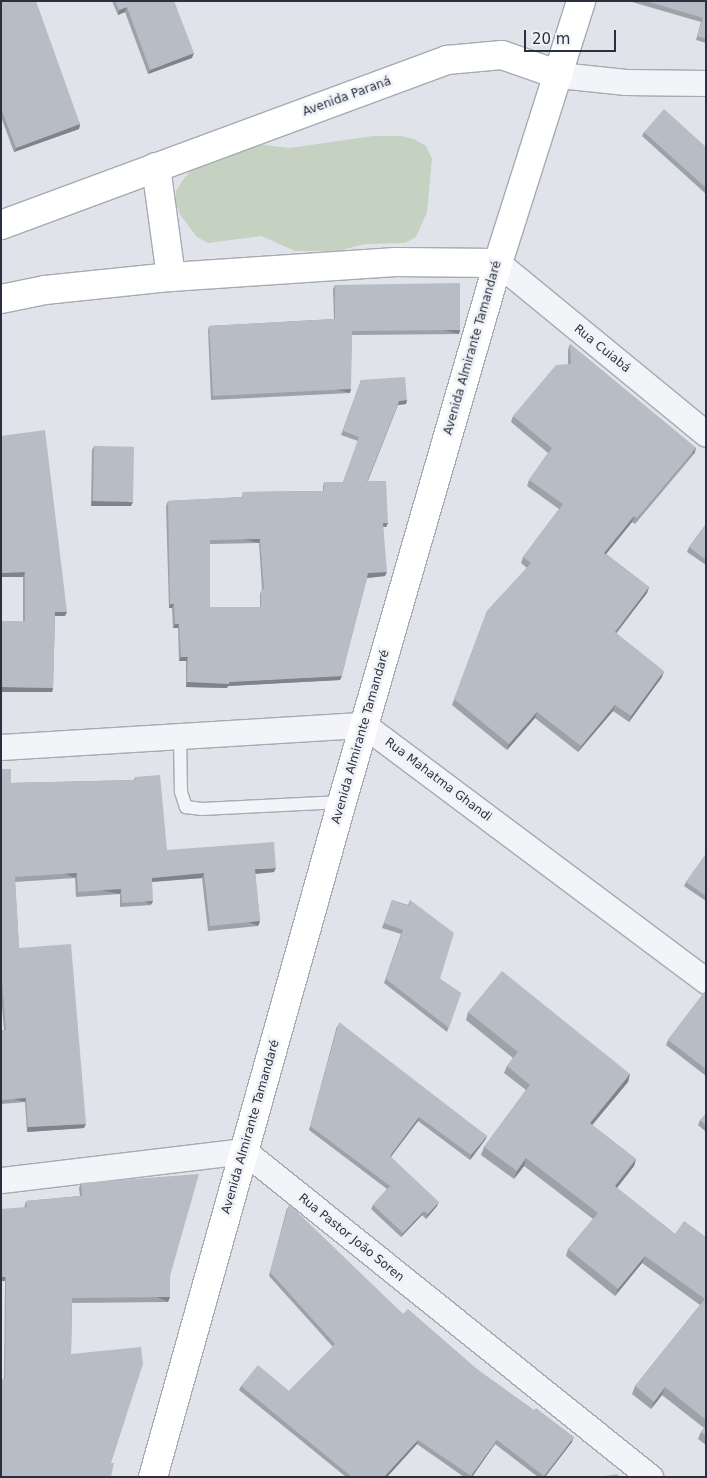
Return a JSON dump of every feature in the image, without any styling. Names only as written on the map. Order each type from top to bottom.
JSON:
[{"type":"main road","name":"Avenida Almirante Tamandaré","points":[[153,1477],[364,725],[498,264],[559,76],[581,1]]},
{"type":"main road","name":"Avenida Paraná","points":[[1,225],[447,60],[502,54],[559,76]]},
{"type":"main road","points":[[156,167],[171,277]]},
{"type":"main road","points":[[1,299],[45,290],[171,277],[395,262],[498,264]]},
{"type":"street","name":"Avenida Paraná","points":[[559,76],[626,82],[706,83]]},
{"type":"street","name":"Rua Cuiabá","points":[[498,264],[706,434]]},
{"type":"street","points":[[1,747],[364,725]]},
{"type":"street","name":"Rua Mahatma Ghandi","points":[[364,725],[706,981]]},
{"type":"street","points":[[1,1180],[244,1152]]},
{"type":"street","name":"Rua Pastor João Soren","points":[[244,1152],[650,1477]]},
{"type":"lane","points":[[180,736],[182,792],[186,807],[202,809],[342,802]]},
{"type":"green space","points":[[373,136],[401,136],[414,139],[426,146],[432,159],[427,212],[416,237],[405,243],[365,244],[338,251],[295,251],[261,236],[208,243],[197,237],[181,216],[176,204],[176,191],[183,180],[192,169],[213,155],[256,144],[290,148]]},
{"type":"building","points":[[1,1],[36,1],[80,124],[16,148],[1,108]]},
{"type":"building","points":[[115,1],[174,1],[194,53],[150,70],[127,7],[119,10]]},
{"type":"building","points":[[646,1],[706,1],[706,39],[697,36],[703,18]]},
{"type":"building","points":[[664,109],[706,147],[706,188],[644,132]]},
{"type":"building","points":[[460,283],[460,330],[352,331],[351,389],[213,396],[209,326],[335,319],[335,285]]},
{"type":"building","points":[[570,344],[696,448],[637,518],[634,516],[604,553],[649,587],[615,632],[664,671],[631,716],[615,705],[581,746],[537,712],[509,744],[454,699],[487,611],[531,563],[523,557],[563,504],[529,480],[552,448],[513,416],[556,365],[571,364]]},
{"type":"building","points":[[405,377],[407,400],[399,401],[367,481],[386,481],[388,523],[383,523],[387,572],[368,573],[342,676],[229,682],[229,684],[187,682],[188,657],[181,657],[179,624],[175,624],[174,604],[170,604],[168,501],[243,497],[243,492],[324,491],[324,482],[343,482],[359,437],[343,431],[361,380]],"holes":[[[260,539],[264,589],[261,589],[261,607],[210,607],[210,540]]]},
{"type":"building","points":[[45,430],[67,612],[55,612],[53,688],[1,687],[1,621],[25,621],[25,572],[1,573],[1,436]]},
{"type":"building","points":[[94,446],[134,447],[133,502],[93,501]]},
{"type":"building","points":[[706,524],[706,560],[689,547]]},
{"type":"building","points":[[1,769],[11,769],[11,783],[136,780],[135,777],[160,775],[167,850],[274,842],[276,868],[255,869],[260,921],[210,926],[204,873],[152,878],[153,901],[122,903],[121,889],[78,892],[77,873],[15,877],[19,948],[71,944],[86,1124],[28,1127],[26,1098],[1,1100],[1,1031],[6,1030],[1,982]]},
{"type":"building","points":[[706,854],[706,896],[686,882]]},
{"type":"building","points":[[392,900],[409,906],[410,900],[454,933],[440,979],[461,993],[449,1028],[386,979],[403,930],[384,923]]},
{"type":"building","points":[[502,971],[630,1074],[590,1123],[636,1159],[615,1186],[675,1234],[684,1221],[706,1237],[706,1420],[665,1387],[654,1402],[635,1386],[705,1299],[645,1256],[618,1289],[568,1249],[598,1213],[526,1158],[517,1171],[484,1147],[530,1085],[507,1066],[518,1052],[468,1012]]},
{"type":"building","points":[[706,990],[706,1069],[668,1040]]},
{"type":"building","points":[[339,1022],[487,1136],[471,1155],[419,1117],[390,1156],[439,1202],[428,1214],[424,1211],[403,1233],[373,1205],[390,1186],[310,1126]]},
{"type":"building","points":[[706,1114],[706,1125],[700,1120]]},
{"type":"building","points":[[199,1174],[170,1276],[170,1297],[72,1298],[71,1354],[141,1347],[143,1364],[111,1463],[114,1463],[111,1477],[1,1477],[1,1379],[5,1379],[6,1277],[1,1277],[1,1209],[27,1207],[26,1201],[82,1196],[81,1183]]},
{"type":"building","points":[[289,1204],[403,1314],[408,1309],[477,1369],[534,1410],[536,1408],[574,1437],[544,1476],[497,1440],[471,1476],[418,1440],[384,1477],[352,1477],[241,1386],[258,1365],[289,1391],[335,1344],[270,1272]]},
{"type":"building","points":[[706,1426],[706,1436],[701,1432]]},
{"type":"building","points":[[617,1474],[620,1477],[599,1477]]}]
